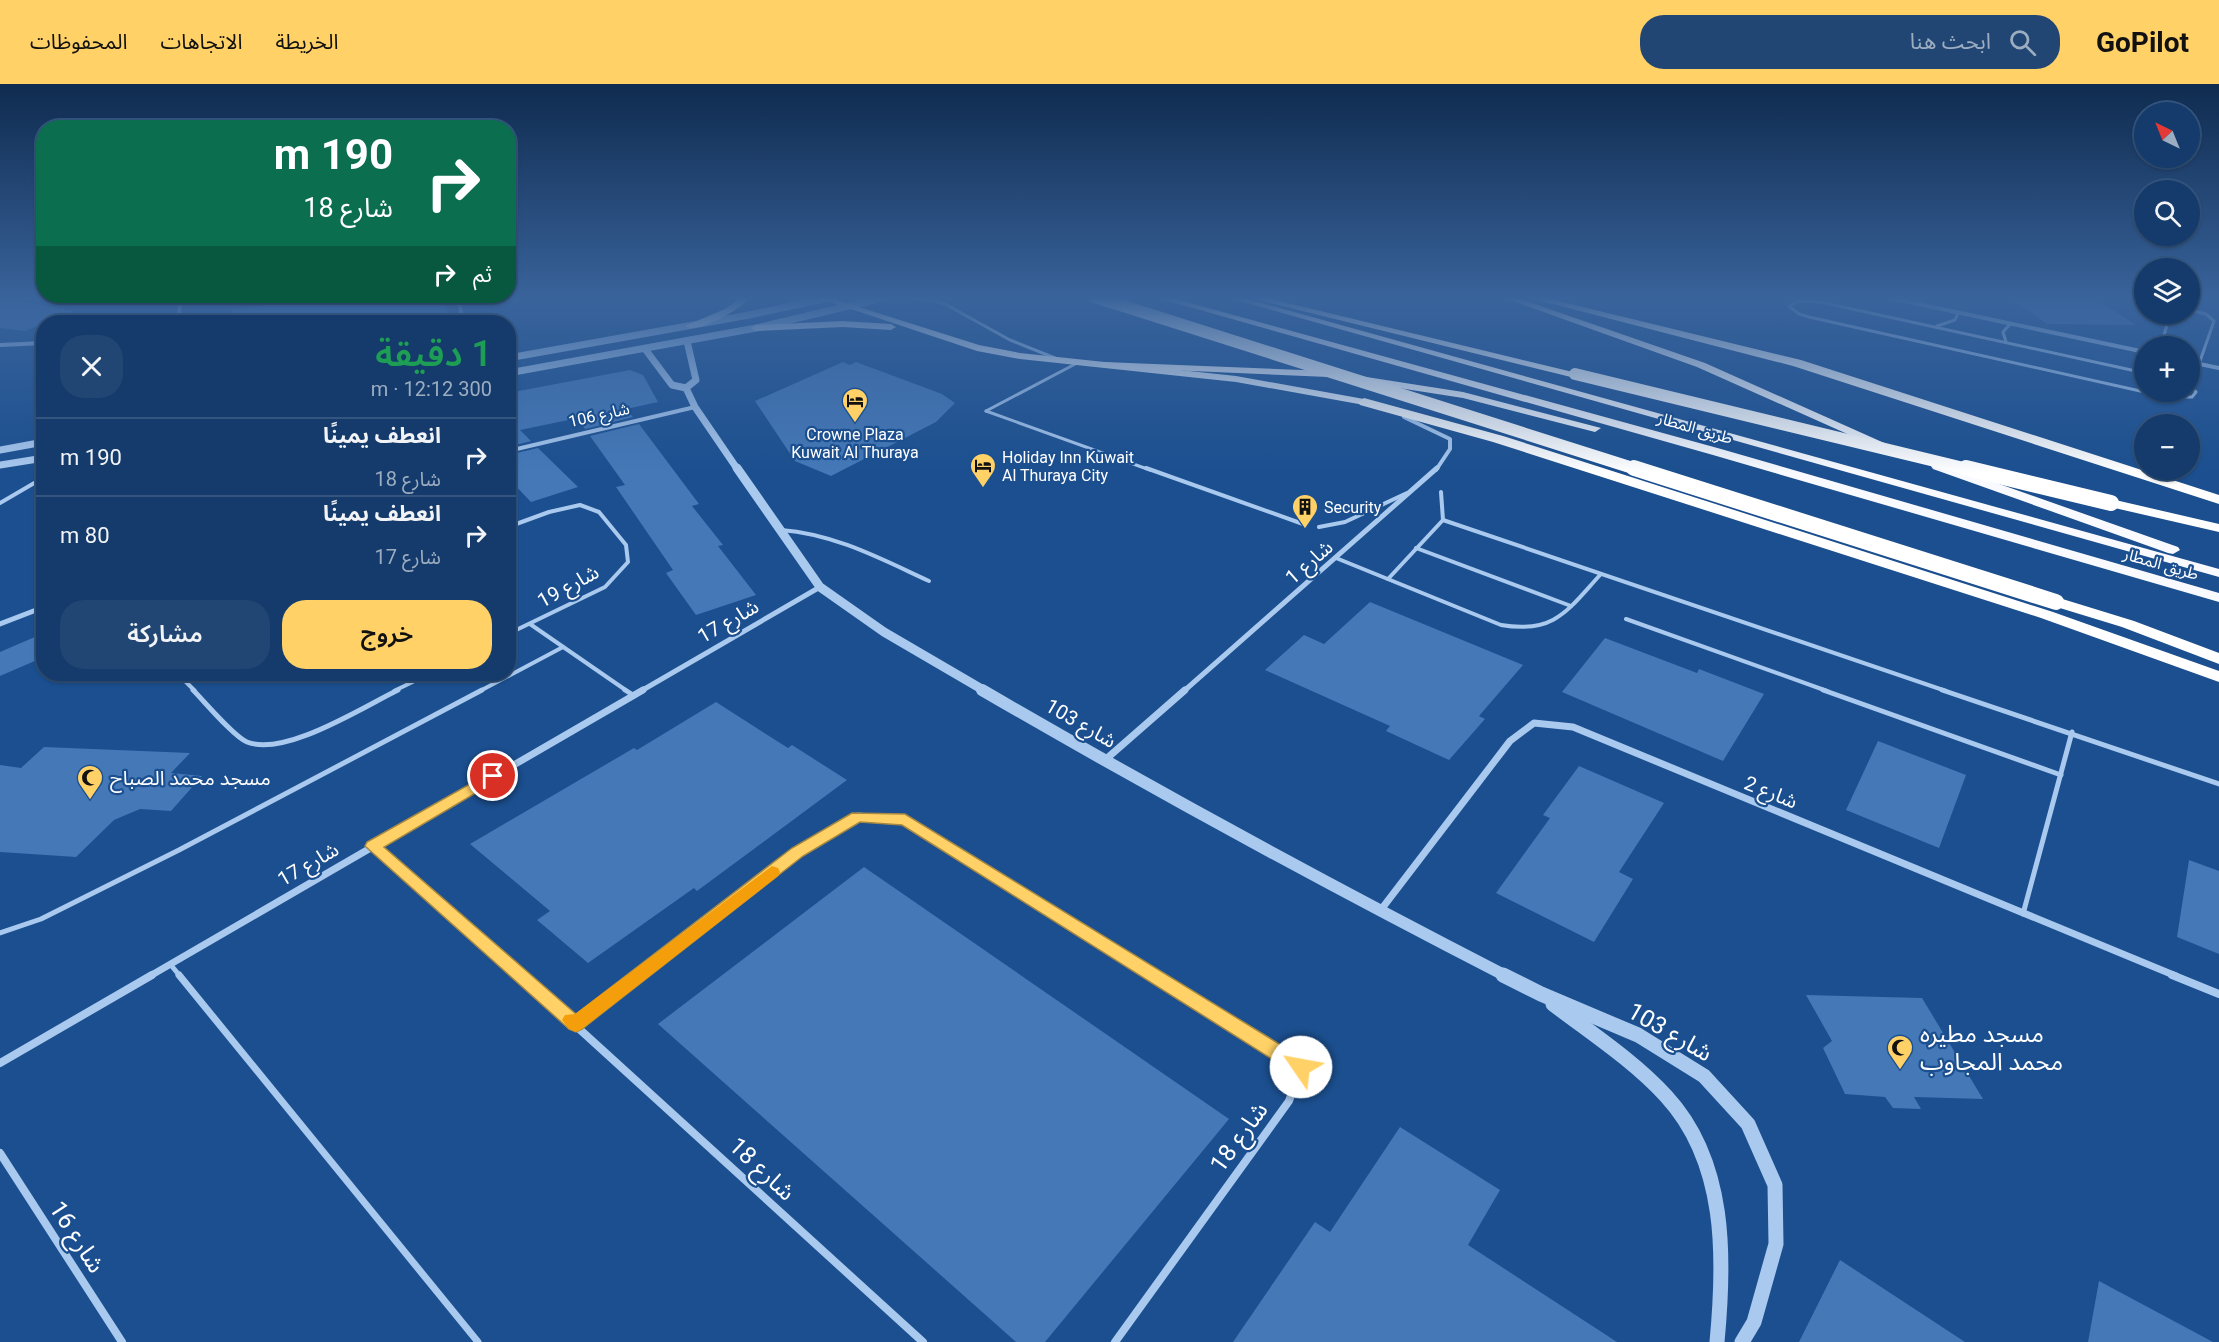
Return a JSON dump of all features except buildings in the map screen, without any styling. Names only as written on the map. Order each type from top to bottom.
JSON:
[{"type":"highway","points":[[1280,356],[2139,628],[2219,660]]},
{"type":"highway","name":"طريق المطار","points":[[1371,356],[1717,452],[2219,598]]},
{"type":"highway","name":"طريق المطار","points":[[1441,356],[2219,573]]},
{"type":"highway","points":[[1498,356],[2219,528]]},
{"type":"highway","points":[[1674,356],[1701,365],[1907,456],[2219,565]]},
{"type":"highway","points":[[1768,356],[1797,363],[2219,500]]},
{"type":"highway","points":[[1104,365],[1307,373],[1392,383],[1463,395],[1581,426],[1717,452]]},
{"type":"highway","points":[[1364,402],[1498,439],[2047,615],[2133,644],[2219,677]]},
{"type":"main road","points":[[1030,356],[1236,379],[1364,402]]},
{"type":"street","points":[[516,372],[607,356]]},
{"type":"street","points":[[650,356],[672,385],[686,388],[696,380],[690,356]]},
{"type":"street","points":[[2200,364],[2219,368]]},
{"type":"street","name":"شارع 103","points":[[686,388],[695,407],[820,587],[884,632],[1104,761],[1380,911],[1541,994],[1638,1035],[1704,1076],[1748,1124],[1775,1185],[1776,1245],[1754,1322],[1742,1342]]},
{"type":"street","name":"شارع 1","points":[[1104,761],[1436,470],[1450,449],[1450,439],[1418,422],[1364,402]]},
{"type":"street","name":"شارع 106","points":[[516,449],[695,407]]},
{"type":"street","points":[[0,450],[36,443]]},
{"type":"street","points":[[0,465],[36,459]]},
{"type":"street","name":"شارع 17","points":[[0,1062],[820,587]]},
{"type":"street","points":[[0,624],[36,610]]},
{"type":"street","name":"شارع 2","points":[[1380,911],[1510,741],[1534,723],[1573,727],[2219,994]]},
{"type":"street","name":"شارع 18","points":[[576,1024],[798,852],[858,816],[905,820],[1301,1067],[1289,1101],[1114,1342]]},
{"type":"street","name":"شارع 18","points":[[373,846],[576,1024],[922,1342]]},
{"type":"street","name":"شارع 103","points":[[1541,994],[1608,1046],[1669,1098],[1693,1132],[1709,1170],[1720,1222],[1722,1295],[1717,1342]]},
{"type":"street","name":"شارع 16","points":[[0,1153],[122,1342]]},
{"type":"lane","points":[[1049,356],[1060,360]]},
{"type":"lane","points":[[1982,356],[2134,390]]},
{"type":"lane","points":[[2070,356],[2134,370]]},
{"type":"lane","points":[[1079,362],[986,411],[1303,524]]},
{"type":"lane","points":[[0,503],[36,482]]},
{"type":"lane","points":[[1319,527],[1345,522],[1412,491]]},
{"type":"lane","points":[[1388,579],[1443,520],[1441,492]]},
{"type":"lane","name":"شارع 19","points":[[516,524],[549,512],[580,505],[599,512],[626,545],[628,562],[605,587],[516,630]]},
{"type":"lane","points":[[1443,520],[2072,732],[2219,784]]},
{"type":"lane","points":[[781,530],[807,530],[826,536],[929,581]]},
{"type":"lane","points":[[1416,548],[1571,606]]},
{"type":"lane","points":[[1336,558],[1514,628],[1540,628],[1550,625],[1600,574]]},
{"type":"lane","points":[[1626,619],[2061,776]]},
{"type":"lane","points":[[530,624],[633,695]]},
{"type":"lane","points":[[516,672],[563,647]]},
{"type":"lane","points":[[185,681],[240,737],[258,744],[279,743],[302,736],[415,681]]},
{"type":"lane","points":[[0,933],[41,919],[168,855],[498,681]]},
{"type":"lane","points":[[2023,914],[2072,732]]},
{"type":"lane","points":[[170,964],[478,1342]]},
{"type":"slow traffic","points":[[571,1020],[576,1024],[772,872]]},
{"type":"place","name":"Crowne Plaza Kuwait Al Thuraya","points":[[855,424]]},
{"type":"place","name":"Holiday Inn Kuwait Al Thuraya City","points":[[983,489]]},
{"type":"place","name":"Security","points":[[1305,530]]},
{"type":"place","name":"مسجد محمد الصباح","points":[[90,801]]},
{"type":"place","name":"مسجد مطيره محمد المجاوب","points":[[1900,1071]]},
{"type":"route","points":[[493,776],[373,846],[576,1024],[798,852],[858,816],[905,820],[1301,1067]]}]
